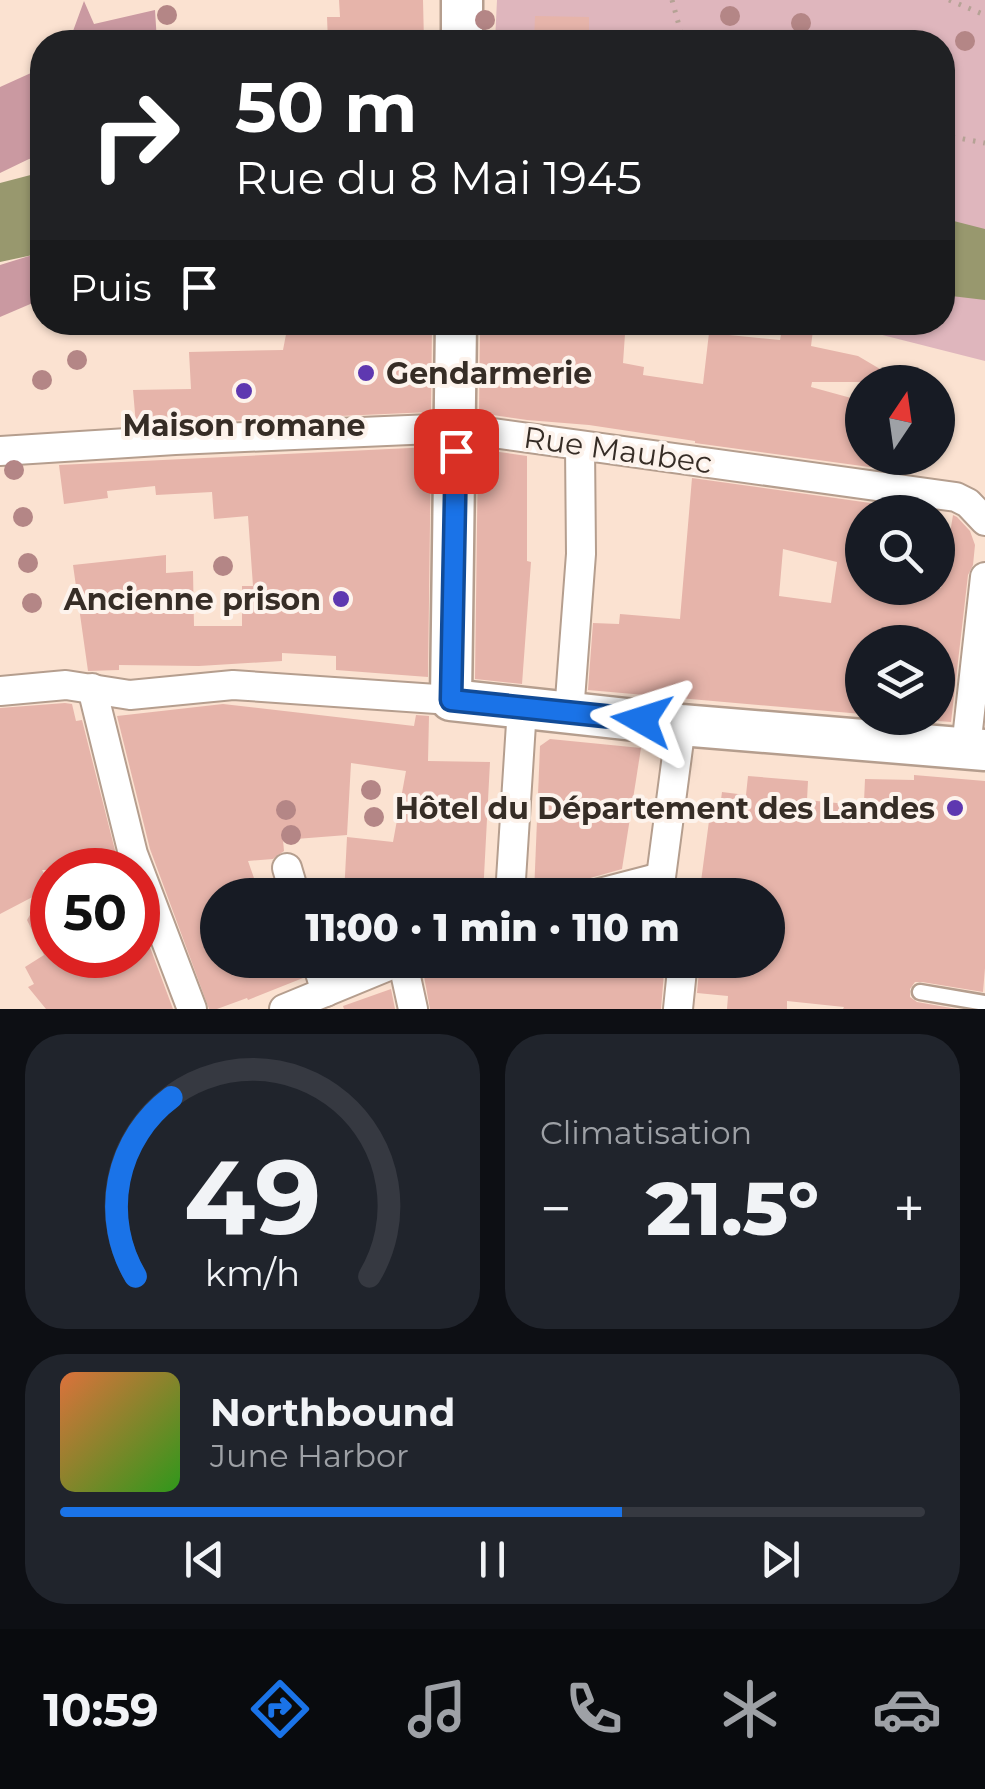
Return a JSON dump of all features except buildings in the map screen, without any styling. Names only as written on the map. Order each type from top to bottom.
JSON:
[{"type":"main road","points":[[462,0],[462,30]]},
{"type":"main road","points":[[456,335],[451,700],[975,749]]},
{"type":"street","name":"Rue Maubec","points":[[0,450],[456,428],[956,497],[968,503],[985,522]]},
{"type":"street","points":[[568,713],[581,554],[580,446]]},
{"type":"street","points":[[975,749],[985,577]]},
{"type":"street","points":[[0,691],[66,684],[130,695],[234,685],[451,700]]},
{"type":"street","points":[[92,688],[133,854],[192,1009]]},
{"type":"street","points":[[511,878],[522,708]]},
{"type":"street","points":[[668,878],[681,724]]},
{"type":"street","points":[[322,978],[326,992]]},
{"type":"street","points":[[284,1009],[372,978]]},
{"type":"street","points":[[406,978],[412,1009]]},
{"type":"street","points":[[678,1009],[681,978]]},
{"type":"lane","points":[[920,992],[985,1003]]},
{"type":"path","points":[[672,0],[681,30]]},
{"type":"path","points":[[949,0],[985,14]]},
{"type":"path","points":[[955,137],[985,143]]},
{"type":"shaded area","points":[[497,0],[985,0],[985,361],[882,335],[955,335],[955,30],[496,30]]},
{"type":"shaded area","points":[[84,1],[94,24],[155,10],[156,30],[73,30]]},
{"type":"shaded area","points":[[30,73],[30,159],[0,173],[0,87]]},
{"type":"shaded area","points":[[30,175],[30,256],[0,262],[0,183]]},
{"type":"shaded area","points":[[955,221],[985,229],[985,300],[955,296]]},
{"type":"shaded area","points":[[30,256],[30,304],[0,317],[0,265]]},
{"type":"place","name":"Gendarmerie","points":[[366,373]]},
{"type":"place","name":"Maison romane","points":[[244,391]]},
{"type":"place","name":"Ancienne prison","points":[[341,599]]},
{"type":"place","name":"Hôtel du Département des Landes","points":[[955,808]]},
{"type":"route","points":[[456,451],[451,700],[642,720]]}]
